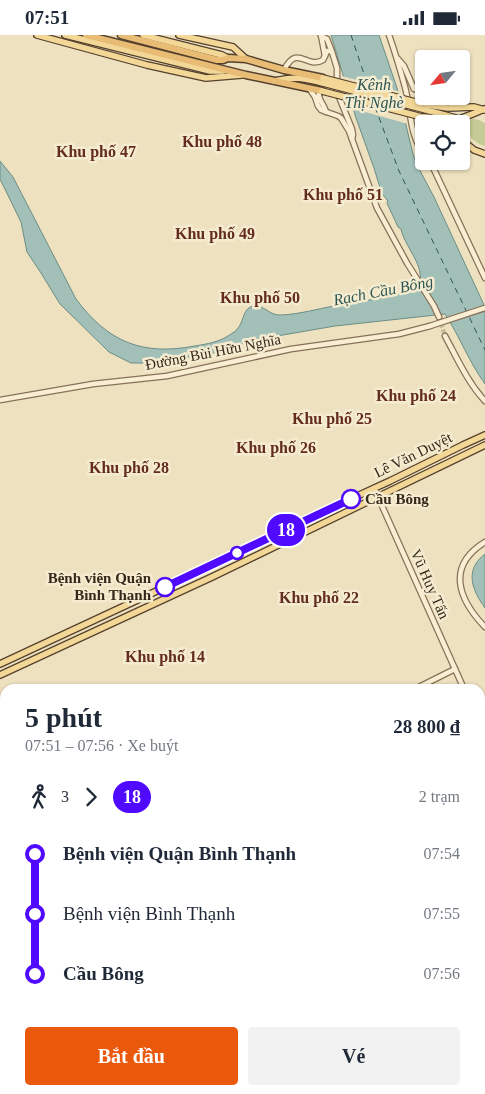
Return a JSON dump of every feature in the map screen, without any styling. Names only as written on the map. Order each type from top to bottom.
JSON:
[{"type":"highway","points":[[86,35],[244,75],[320,91]]},
{"type":"highway","points":[[121,35],[217,59],[246,59],[323,81]]},
{"type":"main road","points":[[37,35],[147,65],[206,78],[244,75]]},
{"type":"main road","points":[[65,35],[210,71],[229,70]]},
{"type":"main road","points":[[143,35],[228,58]]},
{"type":"main road","points":[[179,35],[233,47],[246,59]]},
{"type":"main road","points":[[274,81],[300,77],[323,81],[428,115]]},
{"type":"main road","points":[[320,91],[459,119],[484,108]]},
{"type":"main road","points":[[425,113],[441,108],[484,108]]},
{"type":"main road","points":[[470,147],[485,154]]},
{"type":"main road","name":"Lê Văn Duyệt","points":[[0,664],[485,435]]},
{"type":"main road","name":"Lê Văn Duyệt","points":[[0,675],[212,577],[485,445]]},
{"type":"main road","points":[[304,521],[309,529]]},
{"type":"main road","points":[[207,567],[212,577]]},
{"type":"street","points":[[321,35],[334,60]]},
{"type":"street","points":[[321,35],[325,56]]},
{"type":"street","points":[[321,35],[327,39],[334,60],[338,77],[337,92],[352,129],[352,140]]},
{"type":"street","points":[[389,35],[398,59],[415,141]]},
{"type":"street","points":[[284,70],[289,60],[295,57],[318,63],[323,60],[326,51],[330,51]]},
{"type":"street","points":[[398,59],[404,66],[411,85],[415,89]]},
{"type":"street","points":[[309,88],[315,97],[318,107],[341,118],[349,131],[377,208],[438,317]]},
{"type":"street","points":[[320,91],[318,97],[324,105],[326,112]]},
{"type":"street","points":[[453,105],[456,108]]},
{"type":"street","points":[[434,170],[485,278]]},
{"type":"street","name":"Đường Bùi Hữu Nghĩa","points":[[0,400],[93,384],[167,376],[291,349],[399,334],[485,308]]},
{"type":"street","points":[[446,336],[470,380],[485,401]]},
{"type":"street","name":"Vũ Huy Tấn","points":[[374,488],[462,684]]},
{"type":"street","points":[[485,542],[470,552],[463,563],[460,574],[464,597],[477,619],[485,627]]},
{"type":"street","points":[[425,684],[455,669]]},
{"type":"green space","points":[[470,120],[479,120],[485,123],[485,146],[477,143],[470,136]]},
{"type":"water","name":"Kênh Thị Nghè","points":[[331,35],[379,35],[397,88],[415,160],[415,170],[420,170],[434,197],[485,307],[485,384],[445,314],[335,326],[248,341],[219,352],[152,363],[131,363],[109,352],[60,304],[27,252],[21,222],[0,179],[0,161],[13,177],[76,299],[88,314],[101,326],[128,342],[142,347],[176,349],[218,341],[227,337],[240,325],[247,310],[254,306],[261,307],[278,315],[295,314],[390,296],[408,290],[420,280],[416,261],[401,229],[398,227],[387,203],[388,201],[382,194],[356,118]]},
{"type":"water","points":[[485,554],[485,608],[474,587],[472,573],[478,560]]},
{"type":"pier","points":[[342,76],[401,92],[408,124],[351,108]]},
{"type":"ferry route","points":[[351,35],[368,86]]},
{"type":"ferry route","points":[[375,107],[399,171],[485,350]]},
{"type":"tunnel","points":[[439,317],[445,336]]},
{"type":"bus line","name":"18","points":[[165,587],[351,499]]},
{"type":"place","name":"Cầu Bông","points":[[351,499]]},
{"type":"place","name":"Bệnh viện Quận Bình Thạnh","points":[[165,587]]},
{"type":"district","name":"Khu phố 48","points":[[222,141]]},
{"type":"district","name":"Khu phố 47","points":[[96,151]]},
{"type":"district","name":"Khu phố 51","points":[[343,194]]},
{"type":"district","name":"Khu phố 49","points":[[215,233]]},
{"type":"district","name":"Khu phố 50","points":[[260,297]]},
{"type":"district","name":"Khu phố 24","points":[[416,395]]},
{"type":"district","name":"Khu phố 25","points":[[332,418]]},
{"type":"district","name":"Khu phố 26","points":[[276,447]]},
{"type":"district","name":"Khu phố 28","points":[[129,467]]},
{"type":"district","name":"Khu phố 22","points":[[319,597]]},
{"type":"district","name":"Khu phố 14","points":[[165,656]]},
{"type":"water label","name":"Rạch Cầu Bông","points":[[383,290]]}]
